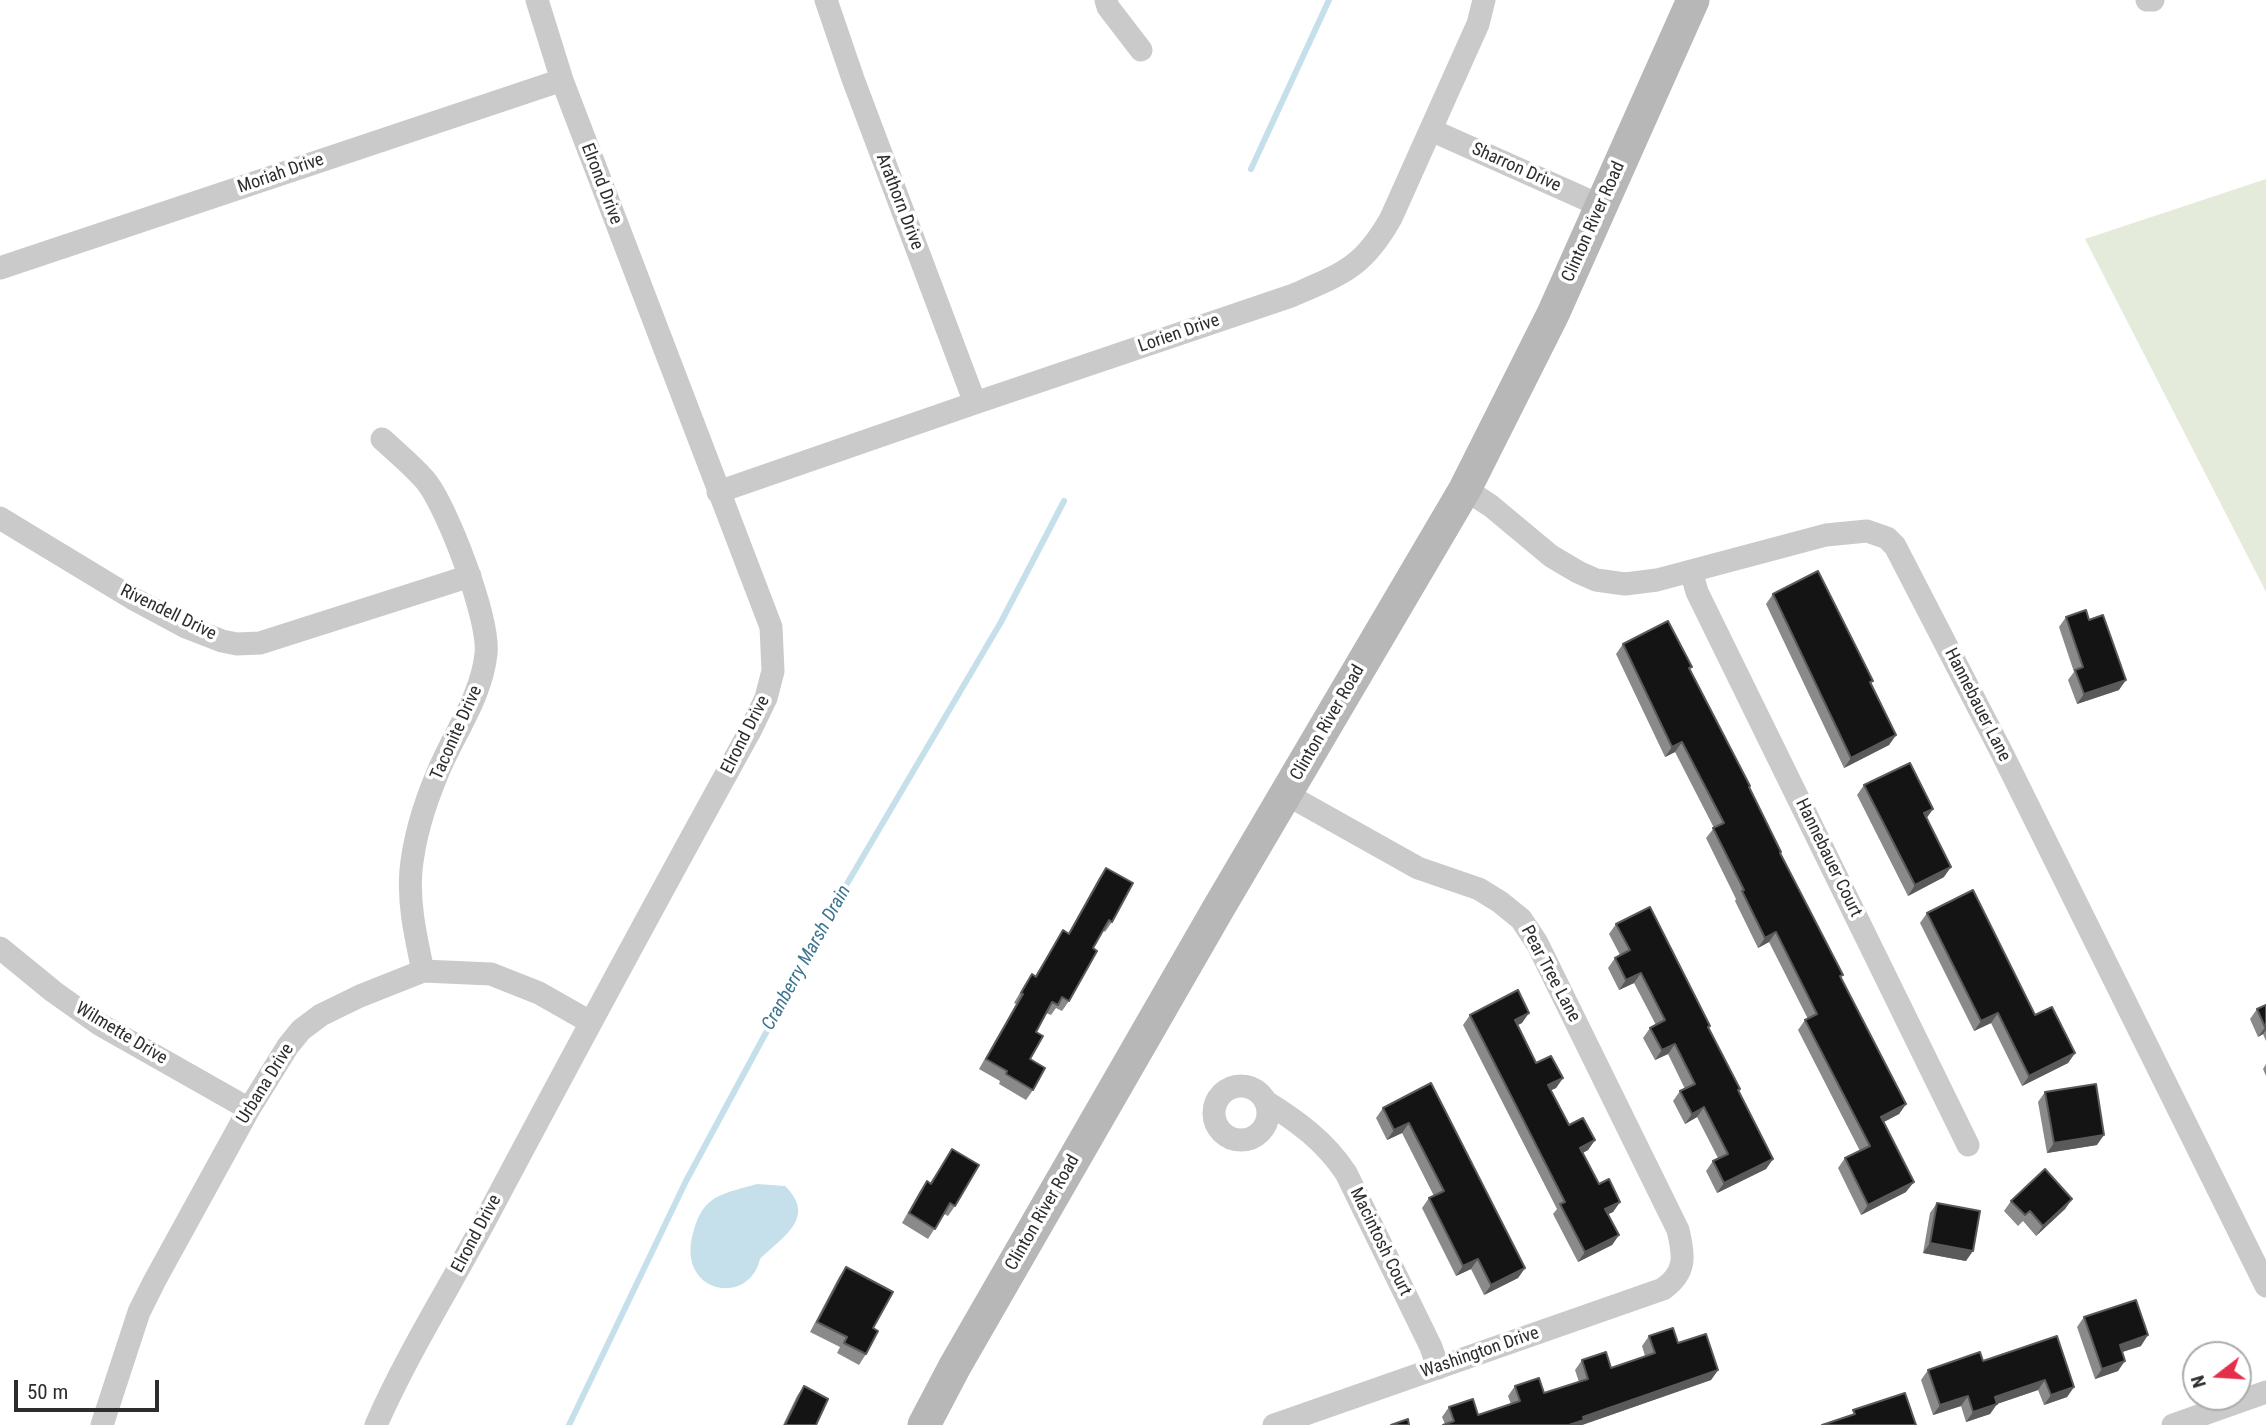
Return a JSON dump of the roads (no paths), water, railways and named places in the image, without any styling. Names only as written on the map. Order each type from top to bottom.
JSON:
[{"type":"street","name":"Elrond Drive","points":[[376,1425],[397,1378],[463,1262],[766,698],[773,671],[771,627],[562,80],[537,0]]},
{"type":"street","name":"Arathorn Drive","points":[[826,0],[975,403]]},
{"type":"street","points":[[1106,0],[1108,7],[1141,50]]},
{"type":"street","name":"Lorien Drive","points":[[718,492],[1291,296],[1336,276],[1362,260],[1377,242],[1391,218],[1478,24],[1484,0]]},
{"type":"street","name":"Clinton River Road","points":[[924,1425],[1211,921],[1465,489],[1519,384],[1693,0]]},
{"type":"street","points":[[2147,0],[2153,0]]},
{"type":"street","name":"Moriah Drive","points":[[0,268],[562,80]]},
{"type":"street","name":"Sharron Drive","points":[[1431,130],[1601,205]]},
{"type":"street","name":"Taconite Drive","points":[[382,439],[424,479],[436,495],[470,576],[484,631],[486,652],[481,679],[470,709],[436,777],[415,848],[411,894],[423,971]]},
{"type":"street","name":"Hannebauer Lane","points":[[1465,489],[1551,556],[1596,580],[1625,584],[1657,580],[1784,545],[1837,534],[1867,531],[1886,538],[1895,545],[2002,753],[2266,1286]]},
{"type":"street","name":"Rivendell Drive","points":[[0,518],[164,615],[198,631],[237,644],[260,643],[470,576]]},
{"type":"street","name":"Hannebauer Court","points":[[1691,570],[1697,592],[1968,1145]]},
{"type":"street","name":"Pear Tree Lane","points":[[1286,794],[1418,868],[1479,889],[1521,919],[1537,943],[1678,1230],[1682,1246],[1680,1272]]},
{"type":"street","name":"Wilmette Drive","points":[[0,948],[99,1024],[249,1109]]},
{"type":"street","name":"Urbana Drive","points":[[102,1425],[139,1312],[249,1109],[301,1030],[331,1010],[423,971],[491,974],[539,993],[590,1022]]},
{"type":"street","name":"Macintosh Court","points":[[1304,1128],[1275,1129],[1245,1140],[1228,1137],[1216,1125],[1214,1107],[1224,1091],[1233,1087],[1251,1088],[1265,1101],[1304,1128],[1331,1151],[1346,1173],[1431,1347],[1438,1368]]},
{"type":"street","points":[[1260,1133],[1268,1118],[1265,1101]]},
{"type":"street","name":"Washington Drive","points":[[1274,1425],[1663,1289],[1672,1283],[1680,1272]]},
{"type":"street","points":[[2173,1425],[2266,1392]]},
{"type":"water","points":[[757,1184],[785,1186],[794,1197],[798,1208],[797,1218],[793,1227],[760,1259],[753,1274],[742,1284],[729,1288],[716,1287],[704,1281],[695,1270],[691,1254],[698,1218],[706,1205],[715,1198]]},
{"type":"waterway","name":"Cranberry Marsh Drain","points":[[1251,169],[1329,0]]},
{"type":"waterway","name":"Cranberry Marsh Drain","points":[[569,1425],[686,1181],[838,899],[1001,622],[1064,501]]}]
